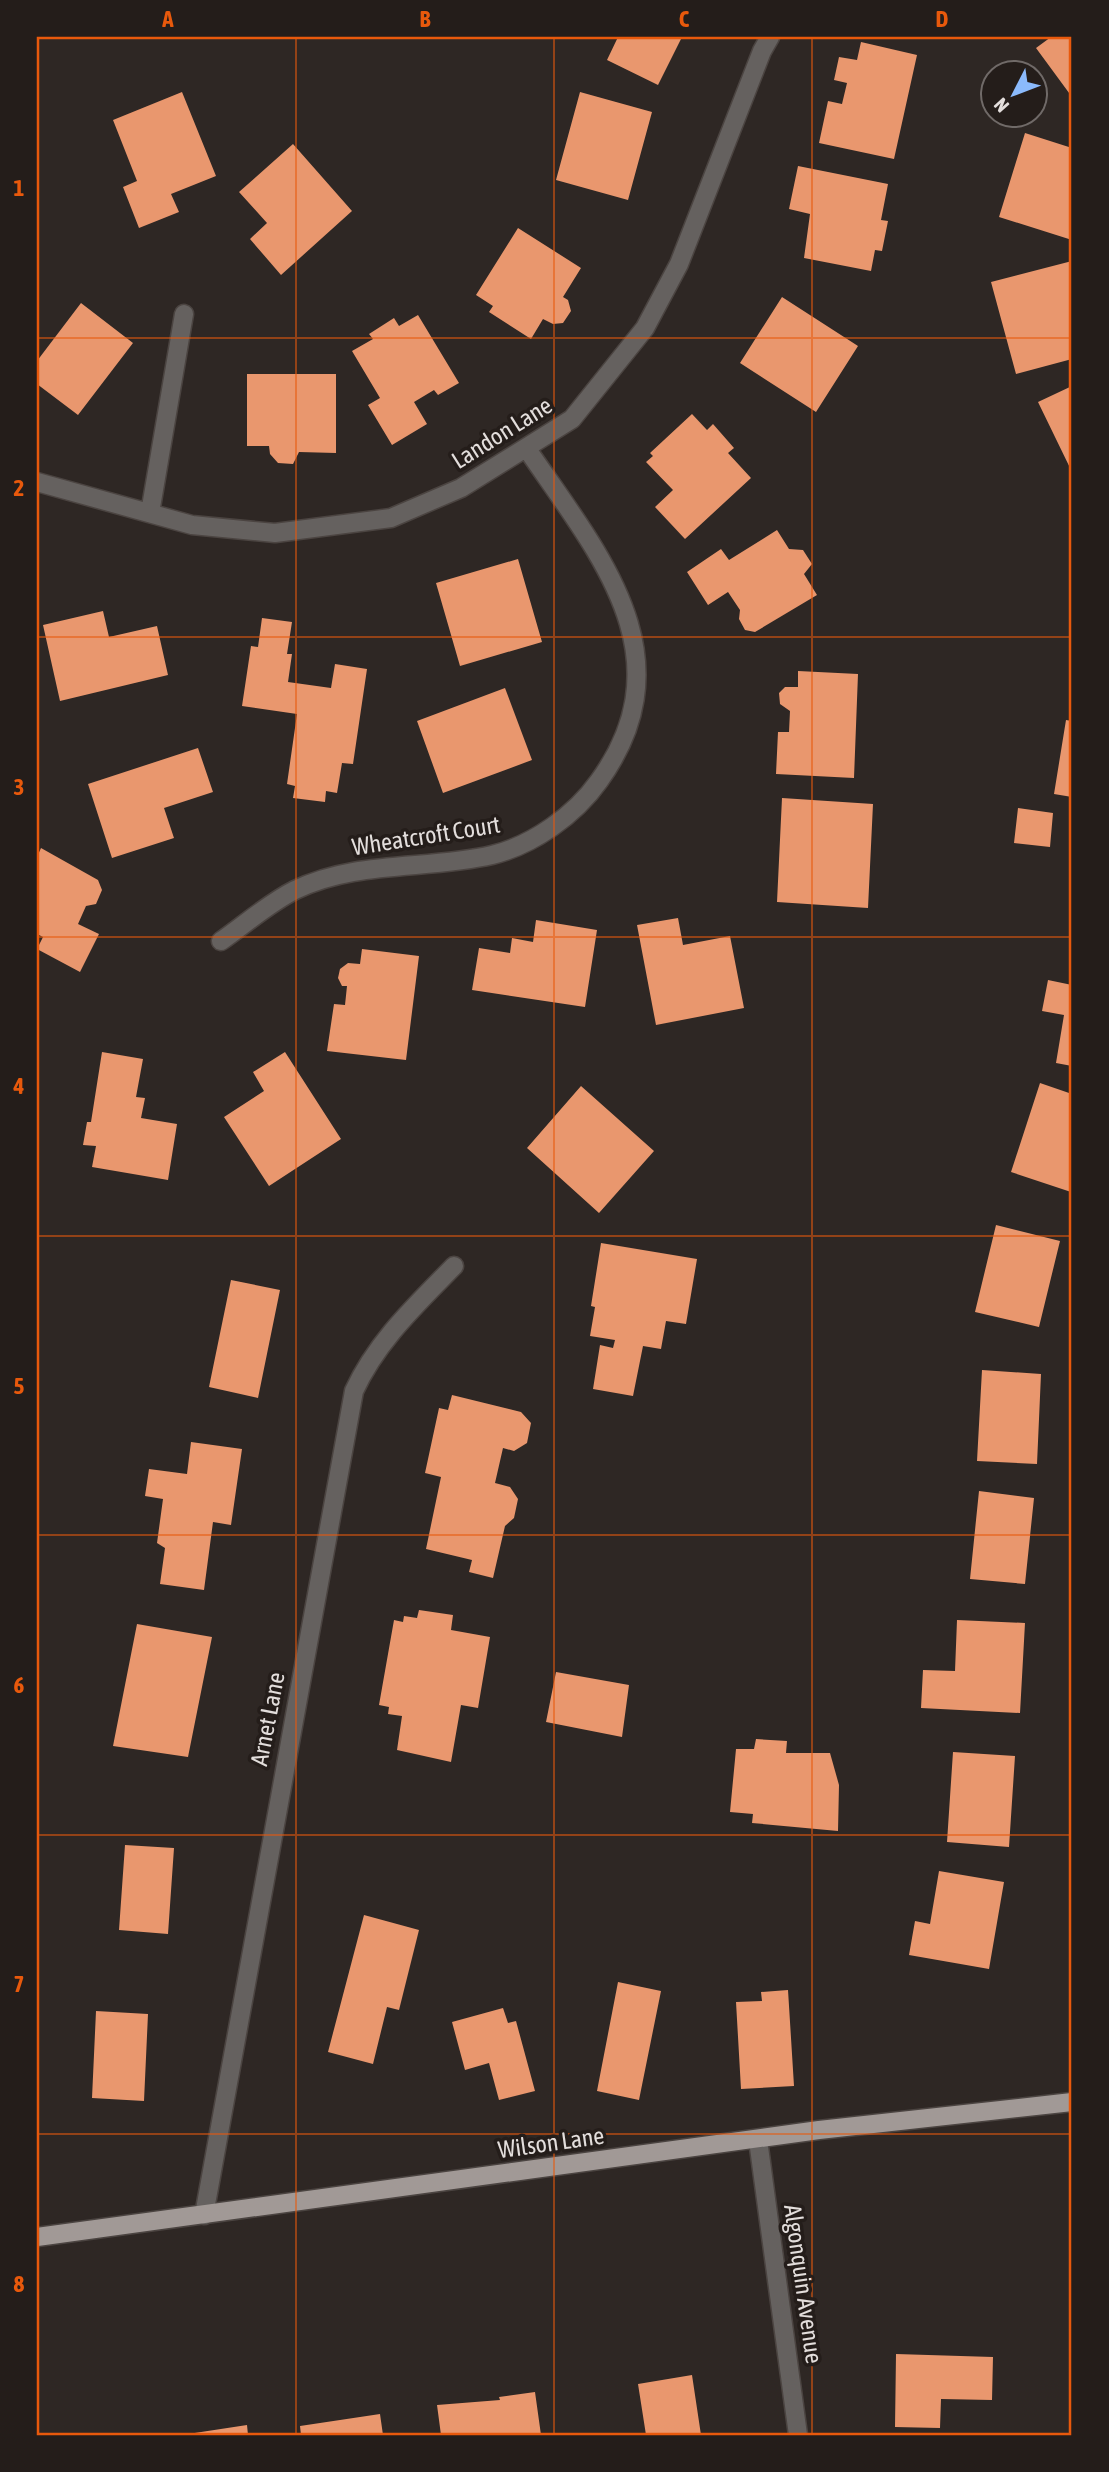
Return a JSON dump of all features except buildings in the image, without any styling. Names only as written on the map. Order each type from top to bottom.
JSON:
[{"type":"main road","name":"Wilson Lane","points":[[37,2237],[758,2140],[1072,2102]]},
{"type":"street","name":"Landon Lane","points":[[37,482],[192,525],[275,533],[391,518],[461,488],[527,449],[572,418],[645,328],[679,264],[762,51],[770,37]]},
{"type":"street","points":[[150,513],[184,314]]},
{"type":"street","name":"Wheatcroft Court","points":[[221,941],[295,890],[345,873],[493,855],[528,841],[558,822],[584,799],[613,762],[636,700],[637,660],[630,621],[607,567],[527,449]]},
{"type":"street","name":"Arnet Lane","points":[[204,2215],[354,1391],[366,1365],[387,1336],[454,1266]]},
{"type":"street","name":"Algonquin Avenue","points":[[758,2140],[799,2435]]}]
